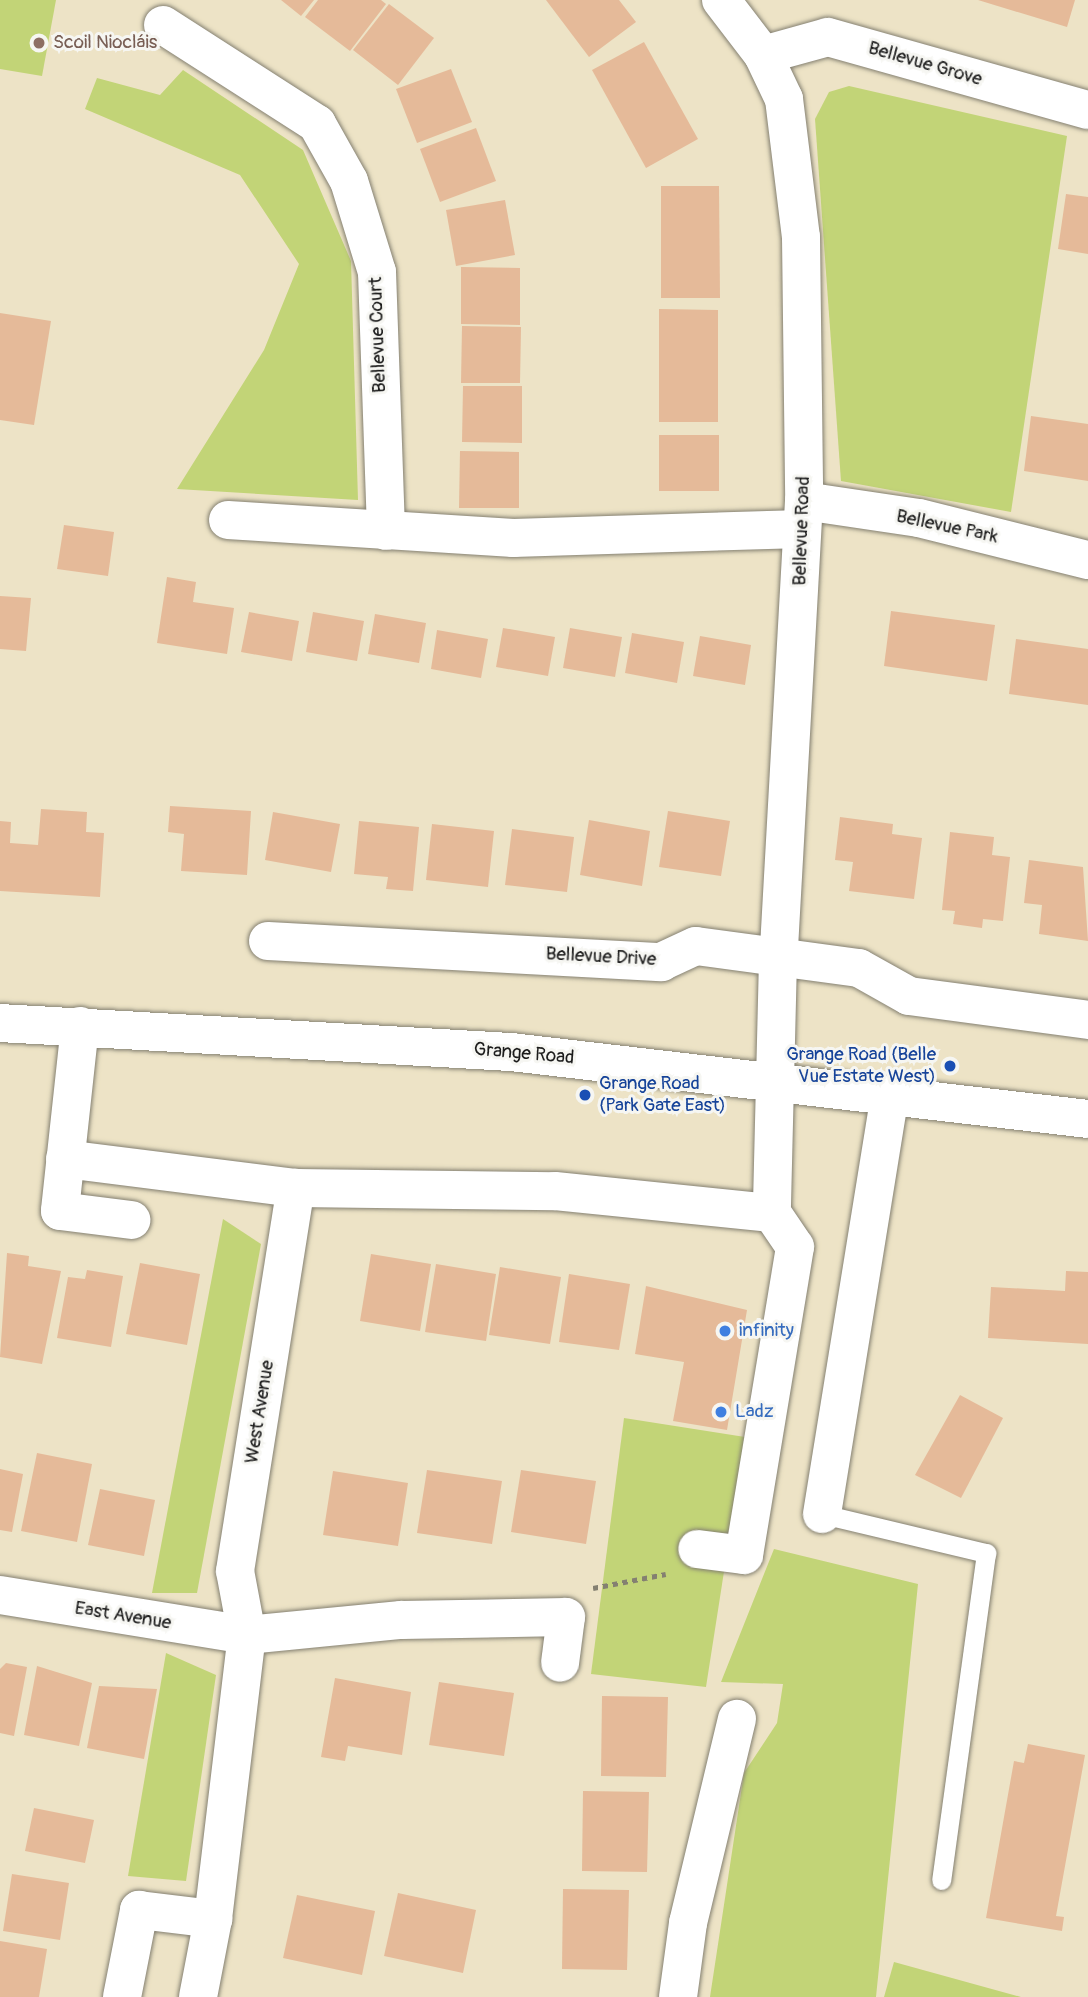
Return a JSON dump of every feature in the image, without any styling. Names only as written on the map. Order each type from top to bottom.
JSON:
[{"type":"street","name":"Bellevue Road","points":[[721,0],[763,55],[784,99],[801,237],[803,515],[778,959],[772,1213]]},
{"type":"street","name":"Bellevue Court","points":[[163,25],[317,124],[349,181],[377,272],[386,531]]},
{"type":"street","name":"Bellevue Grove","points":[[763,55],[828,37],[1088,110]]},
{"type":"street","points":[[228,520],[513,538],[803,515]]},
{"type":"street","name":"Bellevue Park","points":[[803,515],[919,518],[1088,560]]},
{"type":"street","name":"Bellevue Drive","points":[[268,941],[662,962],[696,946],[859,968],[909,996],[1088,1020]]},
{"type":"street","name":"Grange Road","points":[[0,1023],[511,1052],[1088,1119]]},
{"type":"street","points":[[80,1026],[60,1211],[131,1220]]},
{"type":"street","points":[[822,1514],[890,1095]]},
{"type":"street","points":[[65,1159],[296,1188],[555,1191],[772,1213],[795,1247],[744,1555],[697,1549]]},
{"type":"street","name":"West Avenue","points":[[198,1997],[213,1919],[247,1635],[235,1571],[296,1188]]},
{"type":"street","name":"East Avenue","points":[[0,1595],[247,1635]]},
{"type":"street","points":[[247,1635],[401,1620],[566,1617],[561,1663]]},
{"type":"street","points":[[678,1997],[688,1923],[737,1719]]},
{"type":"street","points":[[122,1997],[139,1910],[213,1919]]},
{"type":"lane","points":[[822,1514],[986,1553],[941,1880]]},
{"type":"path","points":[[566,1617],[598,1583],[683,1571],[697,1549]]},
{"type":"green space","points":[[0,0],[56,0],[42,76],[0,69]]},
{"type":"green space","points":[[183,70],[303,150],[351,261],[358,500],[177,489],[264,350],[299,264],[240,175],[85,109],[97,78],[160,95]]},
{"type":"green space","points":[[849,86],[1067,136],[1011,512],[841,481],[815,119],[829,92]]},
{"type":"green space","points":[[223,1219],[261,1244],[197,1593],[152,1593]]},
{"type":"green space","points":[[624,1418],[745,1437],[706,1687],[591,1674]]},
{"type":"green space","points":[[774,1549],[918,1584],[876,1997],[710,1997],[744,1773],[777,1723],[783,1684],[721,1682]]},
{"type":"green space","points":[[166,1653],[216,1675],[186,1881],[128,1876]]},
{"type":"green space","points":[[894,1962],[1021,1997],[884,1997]]},
{"type":"building","points":[[281,0],[314,0],[301,16]]},
{"type":"building","points":[[318,0],[381,0],[386,4],[350,51],[305,17]]},
{"type":"building","points":[[546,0],[619,0],[636,22],[589,57]]},
{"type":"building","points":[[978,0],[1075,0],[1067,27]]},
{"type":"building","points":[[389,4],[434,38],[398,85],[353,50]]},
{"type":"building","points":[[644,42],[698,139],[646,168],[592,70]]},
{"type":"building","points":[[451,69],[472,122],[417,143],[396,89]]},
{"type":"building","points":[[476,128],[496,181],[440,202],[420,149]]},
{"type":"building","points":[[661,186],[719,186],[720,298],[661,298]]},
{"type":"building","points":[[1066,194],[1088,197],[1088,254],[1058,249]]},
{"type":"building","points":[[505,200],[515,255],[456,266],[446,210]]},
{"type":"building","points":[[461,267],[520,268],[520,325],[461,324]]},
{"type":"building","points":[[659,309],[718,310],[718,422],[659,422]]},
{"type":"building","points":[[0,313],[51,321],[34,425],[0,420]]},
{"type":"building","points":[[462,326],[521,327],[520,383],[461,383]]},
{"type":"building","points":[[463,386],[522,386],[522,443],[462,442]]},
{"type":"building","points":[[1031,416],[1088,424],[1088,481],[1024,471]]},
{"type":"building","points":[[659,435],[719,435],[719,491],[659,491]]},
{"type":"building","points":[[460,451],[519,452],[519,508],[459,508]]},
{"type":"building","points":[[64,525],[114,532],[108,576],[57,569]]},
{"type":"building","points":[[167,577],[196,582],[193,602],[234,608],[227,654],[157,643]]},
{"type":"building","points":[[0,596],[31,598],[26,651],[0,649]]},
{"type":"building","points":[[891,611],[995,625],[987,681],[884,666]]},
{"type":"building","points":[[249,612],[299,621],[292,661],[241,652]]},
{"type":"building","points":[[313,612],[364,621],[357,661],[306,652]]},
{"type":"building","points":[[375,614],[426,623],[419,663],[368,654]]},
{"type":"building","points":[[503,628],[555,637],[548,676],[496,667]]},
{"type":"building","points":[[570,628],[622,637],[615,677],[563,668]]},
{"type":"building","points":[[437,630],[488,639],[481,678],[431,669]]},
{"type":"building","points":[[632,633],[684,642],[677,683],[625,673]]},
{"type":"building","points":[[700,636],[751,645],[745,685],[693,676]]},
{"type":"building","points":[[1016,639],[1088,649],[1088,705],[1009,694]]},
{"type":"building","points":[[170,806],[251,811],[247,875],[181,871],[184,834],[168,832]]},
{"type":"building","points":[[41,809],[87,812],[86,832],[104,833],[100,897],[0,891],[0,821],[11,822],[10,843],[38,845]]},
{"type":"building","points":[[668,811],[730,821],[721,876],[659,867]]},
{"type":"building","points":[[273,812],[340,824],[331,872],[265,860]]},
{"type":"building","points":[[840,817],[893,824],[892,834],[922,838],[914,899],[849,891],[853,862],[835,860]]},
{"type":"building","points":[[589,820],[650,831],[642,886],[580,875]]},
{"type":"building","points":[[359,821],[419,827],[413,891],[386,889],[388,877],[354,874]]},
{"type":"building","points":[[432,824],[494,831],[488,887],[426,880]]},
{"type":"building","points":[[512,829],[574,837],[567,892],[505,885]]},
{"type":"building","points":[[950,832],[994,837],[992,855],[1010,857],[1003,921],[983,919],[982,928],[953,924],[955,911],[942,910]]},
{"type":"building","points":[[1029,860],[1083,867],[1088,941],[1039,934],[1042,905],[1024,903]]},
{"type":"building","points":[[7,1253],[29,1256],[28,1266],[61,1271],[42,1364],[0,1357]]},
{"type":"building","points":[[371,1254],[431,1264],[420,1331],[360,1321]]},
{"type":"building","points":[[140,1263],[200,1274],[187,1345],[126,1334]]},
{"type":"building","points":[[436,1264],[496,1274],[486,1341],[425,1332]]},
{"type":"building","points":[[500,1267],[561,1277],[550,1344],[489,1335]]},
{"type":"building","points":[[87,1270],[123,1276],[111,1347],[57,1338],[68,1277],[85,1279]]},
{"type":"building","points":[[1066,1271],[1088,1272],[1088,1344],[988,1338],[991,1287],[1065,1291]]},
{"type":"building","points":[[569,1274],[630,1284],[619,1350],[559,1342]]},
{"type":"building","points":[[646,1286],[747,1310],[727,1430],[673,1421],[684,1362],[635,1354]]},
{"type":"building","points":[[960,1395],[1003,1418],[961,1498],[915,1475]]},
{"type":"building","points":[[37,1453],[92,1464],[77,1542],[21,1531]]},
{"type":"building","points":[[0,1469],[23,1474],[12,1532],[0,1530]]},
{"type":"building","points":[[427,1470],[502,1481],[492,1544],[417,1533]]},
{"type":"building","points":[[521,1470],[596,1481],[586,1544],[511,1532]]},
{"type":"building","points":[[333,1471],[408,1483],[398,1546],[323,1535]]},
{"type":"building","points":[[100,1489],[155,1500],[144,1556],[88,1545]]},
{"type":"building","points":[[6,1663],[27,1667],[14,1736],[0,1733],[0,1669]]},
{"type":"building","points":[[37,1666],[92,1683],[79,1746],[24,1735]]},
{"type":"building","points":[[335,1678],[411,1692],[402,1755],[348,1746],[345,1761],[321,1757]]},
{"type":"building","points":[[439,1682],[514,1693],[504,1756],[429,1745]]},
{"type":"building","points":[[99,1686],[157,1689],[144,1759],[87,1748]]},
{"type":"building","points":[[602,1696],[668,1697],[666,1777],[601,1776]]},
{"type":"building","points":[[1028,1744],[1085,1755],[1056,1916],[1064,1917],[1062,1931],[986,1918],[1014,1761],[1024,1763]]},
{"type":"building","points":[[583,1791],[649,1792],[647,1872],[582,1871]]},
{"type":"building","points":[[34,1808],[94,1820],[85,1863],[25,1851]]},
{"type":"building","points":[[12,1874],[69,1883],[60,1940],[3,1931]]},
{"type":"building","points":[[563,1889],[629,1890],[627,1970],[562,1969]]},
{"type":"building","points":[[398,1893],[476,1910],[463,1973],[384,1956]]},
{"type":"building","points":[[297,1895],[375,1911],[362,1975],[283,1958]]},
{"type":"building","points":[[0,1941],[47,1949],[39,1997],[0,1997]]},
{"type":"place","name":"Scoil Niocláis","points":[[39,43]]},
{"type":"place","name":"Grange Road (Belle Vue Estate West)","points":[[950,1066]]},
{"type":"place","name":"Grange Road (Park Gate East)","points":[[585,1095]]},
{"type":"place","name":"infinity","points":[[725,1331]]},
{"type":"place","name":"Ladz","points":[[721,1412]]}]
